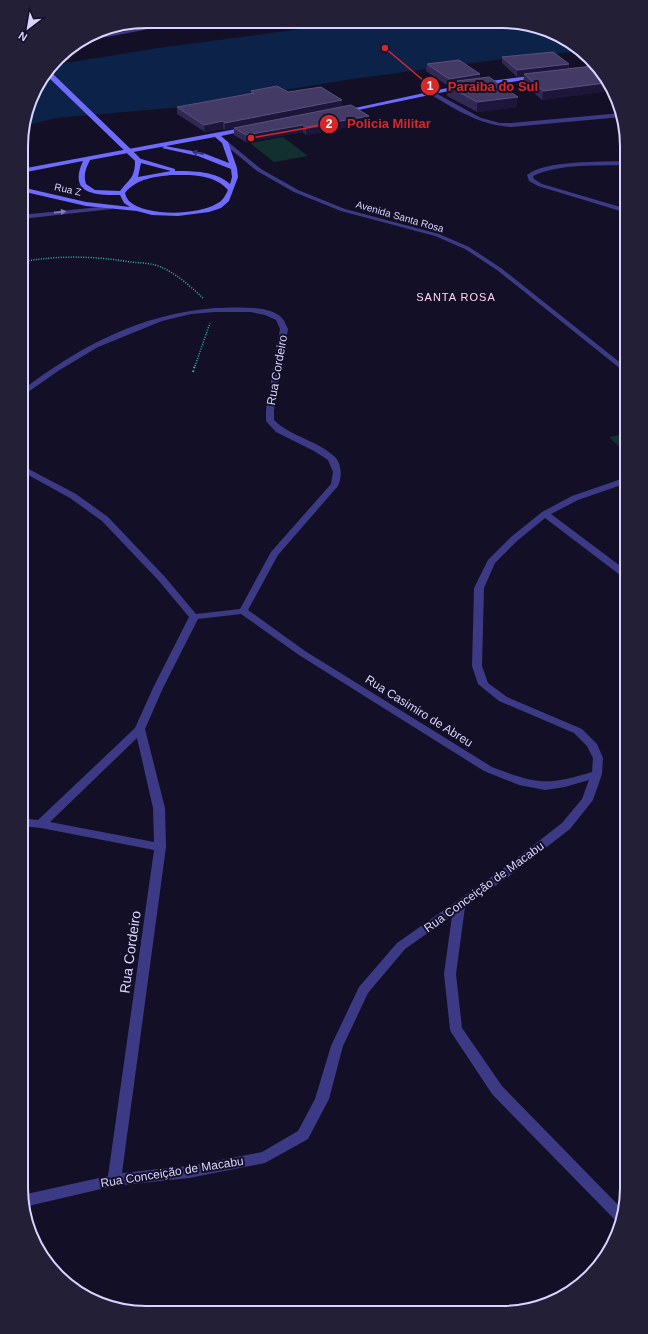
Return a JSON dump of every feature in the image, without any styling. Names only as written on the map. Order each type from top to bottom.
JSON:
[{"type":"street","points":[[98,38],[157,28]]},
{"type":"street","points":[[51,75],[137,160],[187,173],[217,178],[227,184],[231,190]]},
{"type":"street","points":[[478,85],[547,76]]},
{"type":"street","points":[[340,111],[466,86]]},
{"type":"street","points":[[432,93],[479,120],[494,124],[511,125],[616,116]]},
{"type":"street","points":[[28,170],[255,128]]},
{"type":"street","name":"Avenida Santa Rosa","points":[[217,135],[260,170],[296,191],[343,210],[437,235],[467,248],[500,269],[620,366]]},
{"type":"street","points":[[225,142],[234,168],[235,177],[231,190]]},
{"type":"street","points":[[153,147],[200,153],[234,168]]},
{"type":"street","points":[[87,159],[81,170],[80,177],[82,185],[95,192],[122,193]]},
{"type":"street","points":[[134,181],[138,168],[137,160]]},
{"type":"street","points":[[620,163],[551,168],[536,171],[530,175],[531,180],[540,185],[620,209]]},
{"type":"street","points":[[122,193],[126,187],[134,181],[158,174],[187,173]]},
{"type":"street","name":"Rua Z","points":[[28,190],[110,208],[140,210],[157,214],[175,214],[199,212],[223,204],[230,197],[231,190]]},
{"type":"street","points":[[122,193],[126,202],[140,210]]},
{"type":"street","points":[[28,216],[110,208]]},
{"type":"street","name":"Rua Cordeiro","points":[[28,390],[55,369],[95,345],[160,319],[191,312],[215,310],[251,310],[267,313],[279,319],[284,329],[270,410],[270,422],[279,430],[317,449],[332,459],[337,472],[335,484],[274,554],[243,611]]},
{"type":"street","points":[[28,471],[73,496],[105,519],[162,579],[194,617]]},
{"type":"street","name":"Rua Conceição de Macabu","points":[[29,1199],[114,1180],[189,1172],[266,1157],[303,1135],[322,1099],[337,1046],[363,990],[401,946],[459,906],[566,826],[587,800],[597,774],[598,758],[592,744],[578,731],[502,699],[483,684],[477,666],[479,588],[491,562],[514,539],[545,514],[575,498],[620,482]]},
{"type":"street","points":[[545,514],[620,571]]},
{"type":"street","points":[[194,617],[243,611]]},
{"type":"street","name":"Rua Casimiro de Abreu","points":[[243,611],[302,653],[488,769],[521,781],[545,786],[567,783],[597,774]]},
{"type":"street","points":[[41,824],[140,729],[158,688],[194,617]]},
{"type":"street","name":"Rua Cordeiro","points":[[114,1180],[160,847],[159,808],[140,729]]},
{"type":"street","points":[[28,823],[160,847]]},
{"type":"street","points":[[459,906],[450,974],[456,1029],[497,1090],[617,1213]]},
{"type":"path","points":[[28,260],[44,257],[75,256],[123,260],[160,266],[196,290],[215,310],[193,372]]},
{"type":"green space","points":[[283,137],[308,156],[274,162],[250,143]]},
{"type":"green space","points":[[620,435],[620,447],[609,437]]},
{"type":"water","points":[[310,28],[502,28],[525,30],[540,34],[554,40],[573,52],[496,60],[352,79],[182,107],[56,118],[30,125],[40,94],[52,74],[62,64],[158,48]]},
{"type":"building","points":[[553,52],[569,64],[517,70],[502,57]]},
{"type":"building","points":[[459,60],[480,74],[449,79],[427,64]]},
{"type":"building","points":[[589,66],[602,83],[543,91],[524,74]]},
{"type":"building","points":[[489,77],[518,97],[477,102],[448,86],[460,84],[457,81]]},
{"type":"building","points":[[277,86],[288,92],[321,87],[342,100],[225,123],[223,121],[204,125],[177,107],[254,93],[251,91]]},
{"type":"building","points":[[351,105],[369,116],[306,127],[303,125],[246,135],[234,128]]},
{"type":"place","name":"Paraiba do Sul","points":[[385,48]]},
{"type":"place","name":"Policia Militar","points":[[251,138]]},
{"type":"district","name":"SANTA ROSA","points":[[456,297]]}]
